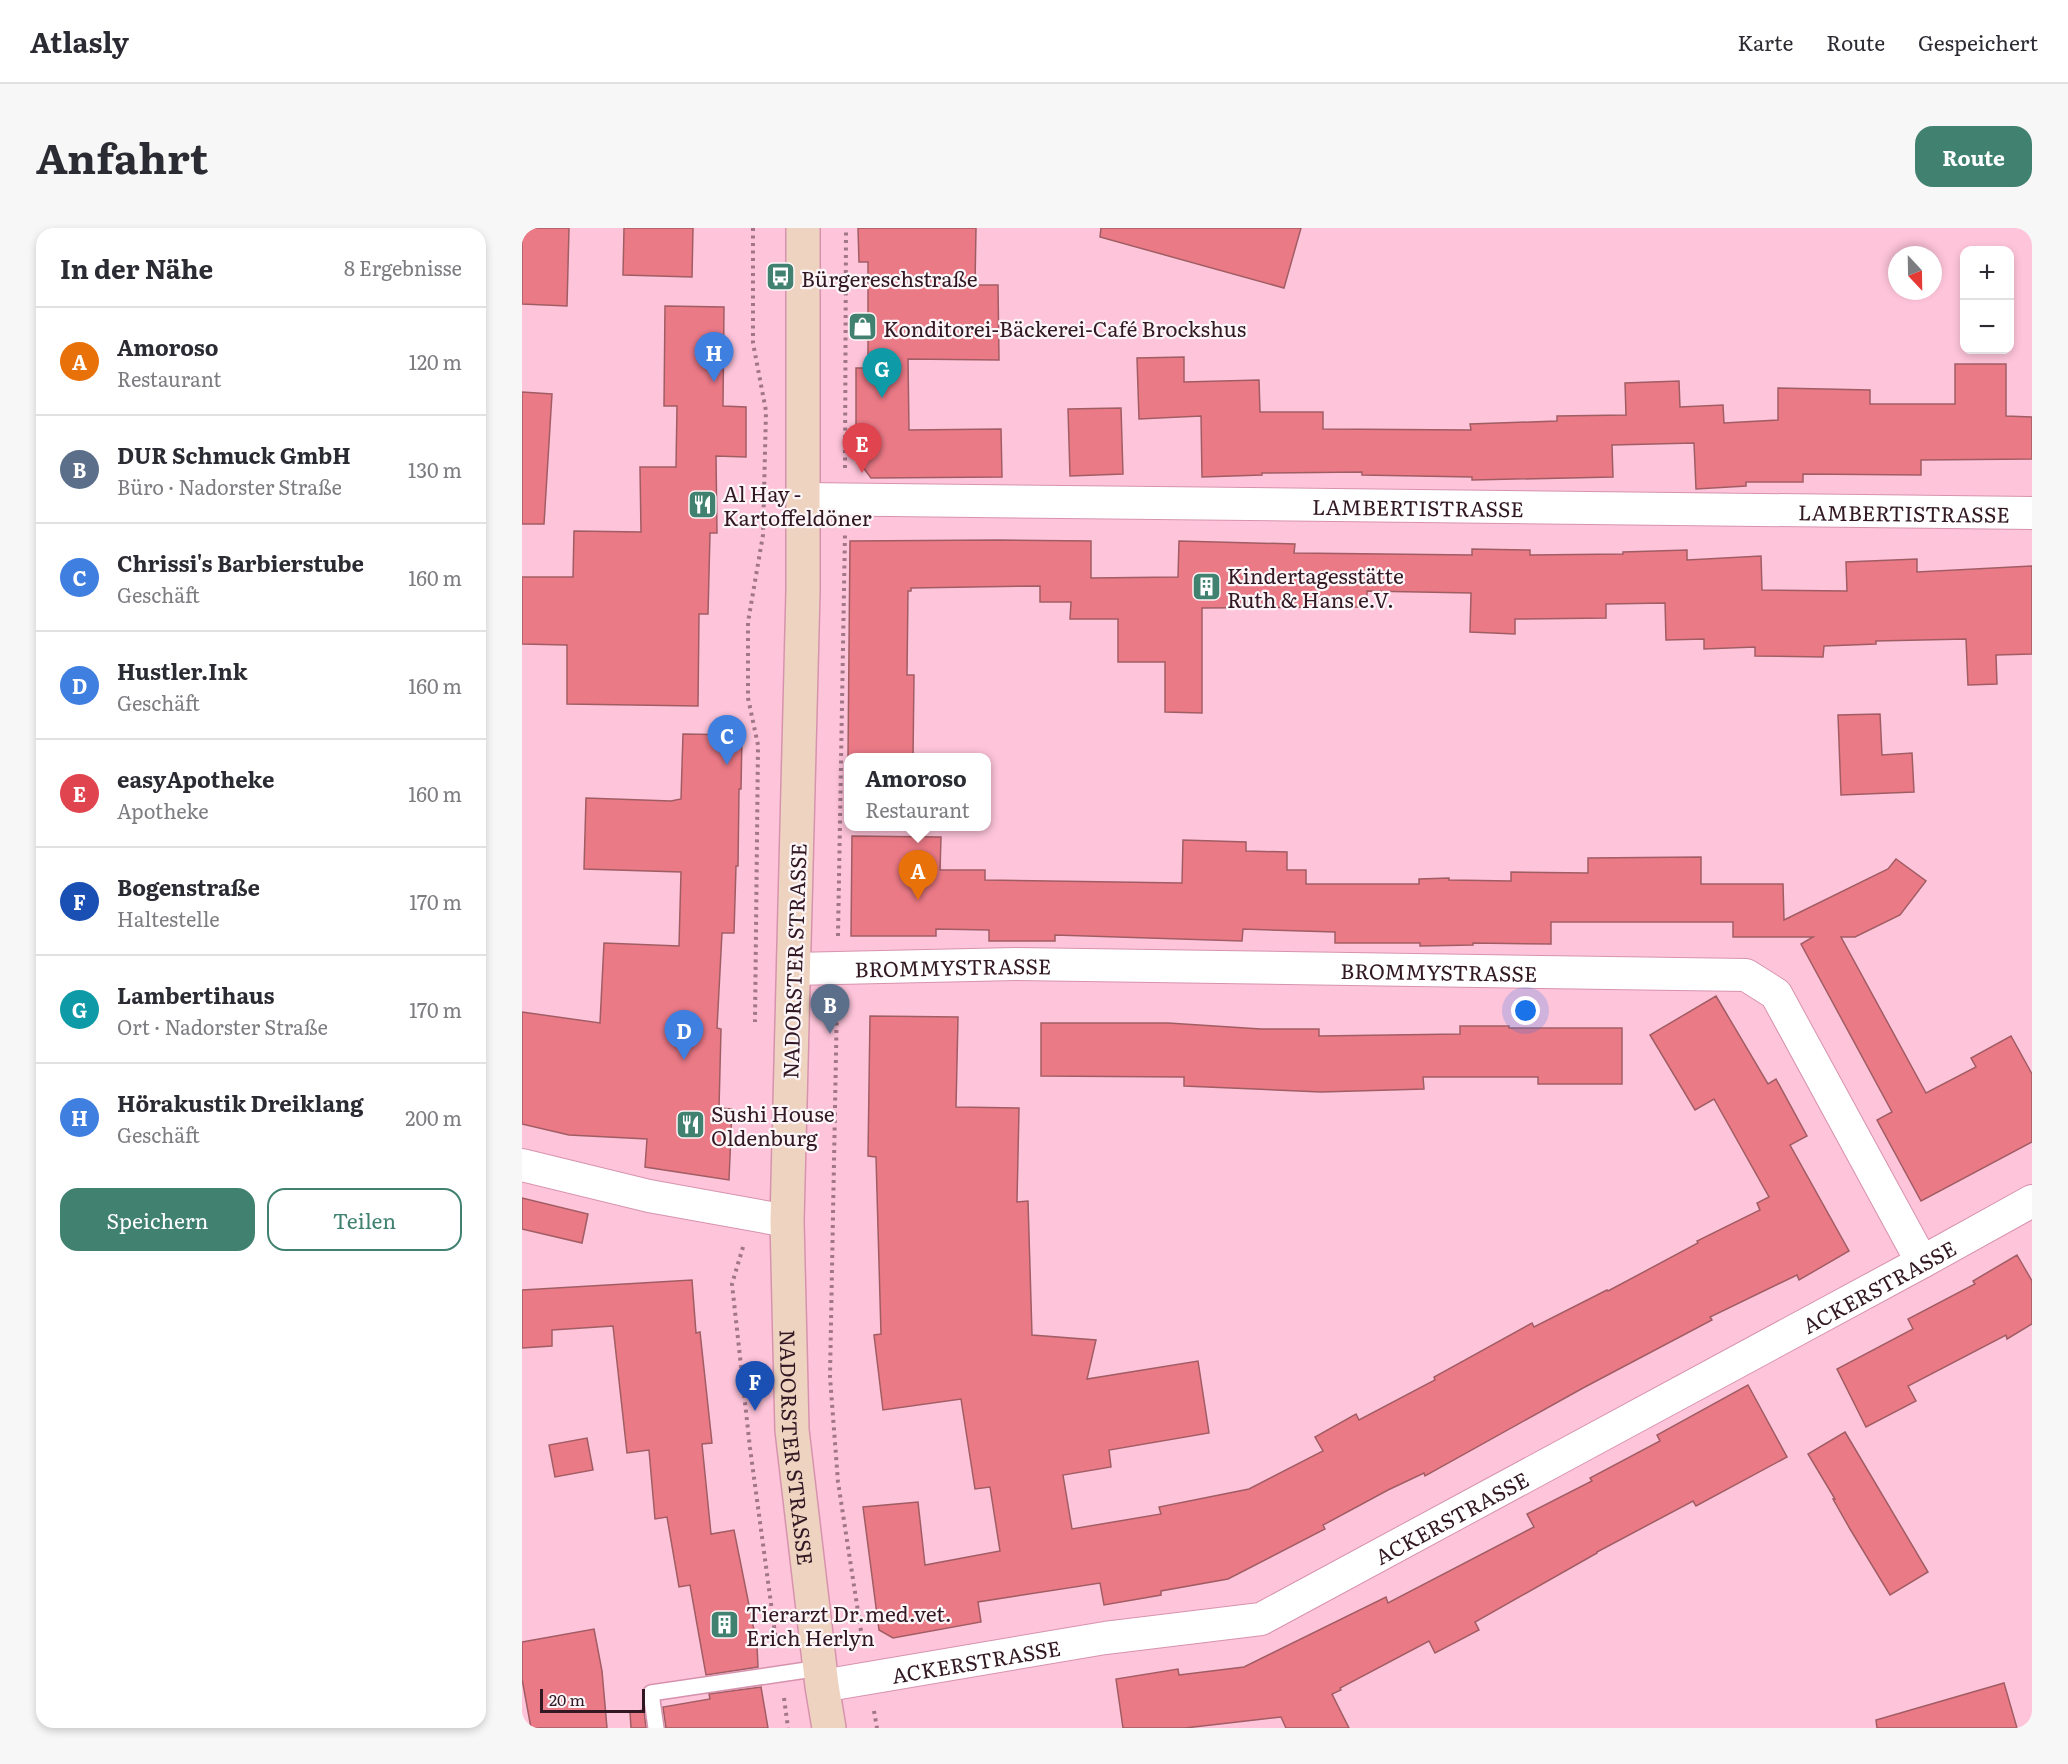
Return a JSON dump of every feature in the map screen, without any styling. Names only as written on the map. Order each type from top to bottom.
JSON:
[{"type":"street","name":"NADORSTER STRASSE","points":[[803,228],[803,591],[787,1221],[792,1430],[829,1728]]},
{"type":"street","name":"LAMBERTISTRASSE","points":[[803,499],[2032,513]]},
{"type":"street","name":"BROMMYSTRASSE","points":[[793,969],[1016,964],[1746,975],[1776,994],[1922,1262]]},
{"type":"street","points":[[522,1165],[649,1196],[787,1221]]},
{"type":"street","name":"ACKERSTRASSE","points":[[821,1677],[1261,1619],[2032,1201]]},
{"type":"lane","points":[[656,1728],[651,1694],[821,1677]]},
{"type":"building","points":[[522,228],[569,228],[567,306],[522,304]]},
{"type":"building","points":[[624,228],[693,228],[692,277],[623,275]]},
{"type":"building","points":[[858,228],[976,228],[975,285],[998,285],[999,360],[908,359],[909,430],[1001,429],[1002,477],[871,478],[856,458],[856,368],[868,368],[868,262],[859,262]]},
{"type":"building","points":[[1101,228],[1301,228],[1284,288],[1100,237]]},
{"type":"building","points":[[665,306],[724,307],[723,406],[746,407],[746,457],[716,456],[717,533],[710,533],[708,614],[699,614],[698,706],[567,704],[567,645],[522,644],[522,577],[573,577],[574,531],[641,532],[640,467],[676,467],[677,406],[664,406]]},
{"type":"building","points":[[1184,357],[1184,382],[1259,380],[1260,412],[1323,412],[1323,429],[1471,430],[1470,424],[1557,421],[1557,416],[1626,415],[1625,383],[1679,381],[1680,407],[1723,405],[1724,423],[1778,420],[1778,388],[1870,390],[1870,404],[1955,404],[1955,364],[2006,364],[2006,416],[2032,417],[2032,459],[1921,460],[1921,475],[1803,474],[1803,482],[1746,482],[1746,486],[1696,489],[1694,443],[1612,445],[1613,477],[1472,480],[1472,477],[1362,475],[1362,472],[1262,473],[1262,475],[1202,477],[1201,416],[1139,419],[1137,358]]},
{"type":"building","points":[[522,392],[552,394],[544,524],[522,524]]},
{"type":"building","points":[[1121,408],[1123,474],[1070,476],[1068,409]]},
{"type":"building","points":[[850,541],[1091,541],[1091,578],[1178,577],[1179,541],[1295,544],[1294,553],[1472,555],[1472,549],[1530,550],[1530,555],[1623,554],[1623,552],[1687,550],[1687,560],[1761,556],[1762,590],[1847,591],[1846,562],[1917,559],[1917,572],[2032,566],[2032,654],[1996,655],[1997,684],[1968,685],[1966,639],[1876,641],[1876,644],[1824,646],[1823,657],[1755,656],[1755,647],[1704,649],[1704,639],[1666,640],[1665,603],[1606,604],[1606,618],[1515,619],[1515,634],[1470,632],[1471,593],[1367,591],[1367,607],[1202,608],[1202,713],[1165,712],[1165,662],[1118,662],[1118,619],[1070,619],[1071,602],[1040,602],[1040,586],[911,588],[911,591],[908,591],[907,675],[914,675],[913,753],[848,753]]},
{"type":"building","points":[[1880,714],[1882,755],[1912,753],[1914,792],[1841,795],[1838,715]]},
{"type":"building","points":[[683,734],[742,735],[734,933],[722,933],[717,1028],[721,1029],[719,1108],[732,1109],[729,1180],[645,1167],[647,1139],[569,1135],[522,1124],[522,1012],[600,1023],[604,943],[679,946],[681,872],[584,869],[586,798],[671,801],[681,799]]},
{"type":"building","points":[[852,836],[941,837],[940,870],[985,870],[985,880],[1182,883],[1183,840],[1246,842],[1246,851],[1287,852],[1287,870],[1306,870],[1306,884],[1419,884],[1419,879],[1449,878],[1449,880],[1511,881],[1511,872],[1588,873],[1588,858],[1701,857],[1701,884],[1783,884],[1784,920],[1888,869],[1896,859],[1926,881],[1900,915],[1855,937],[1841,937],[1926,1093],[1976,1067],[1971,1058],[2011,1036],[2032,1074],[2032,1142],[1921,1201],[1877,1120],[1892,1112],[1801,944],[1813,937],[1733,937],[1733,922],[1551,922],[1551,944],[1473,943],[1473,945],[1420,946],[1420,943],[1335,943],[1335,932],[1243,929],[1242,941],[1055,935],[1055,941],[989,941],[989,930],[936,929],[936,936],[851,936]]},
{"type":"building","points":[[1716,996],[1768,1084],[1776,1079],[1807,1136],[1790,1145],[1849,1251],[1799,1280],[1797,1275],[1710,1317],[1712,1320],[1583,1388],[1425,1476],[1424,1473],[1388,1490],[1323,1525],[1325,1529],[1228,1579],[1161,1591],[1161,1595],[1104,1605],[1100,1583],[978,1602],[981,1622],[893,1638],[879,1630],[863,1507],[918,1502],[925,1565],[1000,1551],[990,1487],[975,1489],[961,1399],[883,1410],[874,1335],[881,1334],[876,1157],[868,1156],[870,1016],[958,1017],[956,1107],[1019,1108],[1017,1202],[1028,1201],[1032,1335],[1096,1340],[1087,1379],[1198,1361],[1209,1433],[1109,1450],[1111,1467],[1063,1475],[1072,1529],[1161,1514],[1159,1507],[1249,1489],[1323,1451],[1315,1437],[1356,1414],[1359,1420],[1435,1380],[1434,1377],[1532,1323],[1534,1327],[1608,1291],[1698,1243],[1697,1241],[1760,1210],[1757,1203],[1769,1197],[1714,1099],[1695,1110],[1650,1035]]},
{"type":"building","points":[[1041,1023],[1168,1023],[1261,1029],[1319,1029],[1319,1036],[1460,1034],[1460,1026],[1622,1028],[1622,1084],[1538,1084],[1538,1077],[1423,1077],[1424,1089],[1321,1092],[1184,1086],[1184,1077],[1041,1076]]},
{"type":"building","points":[[522,1198],[588,1214],[582,1243],[522,1229]]},
{"type":"building","points":[[2017,1255],[2032,1281],[2032,1324],[2007,1339],[2006,1335],[1908,1386],[1916,1401],[1866,1427],[1837,1369],[1913,1329],[1908,1319],[1975,1284],[1973,1281]]},
{"type":"building","points":[[692,1280],[696,1333],[700,1332],[712,1443],[702,1444],[711,1534],[734,1530],[757,1645],[758,1667],[706,1675],[690,1585],[679,1587],[667,1517],[655,1519],[649,1450],[627,1453],[613,1326],[552,1330],[552,1346],[522,1348],[522,1290]]},
{"type":"building","points":[[1748,1385],[1787,1457],[1696,1506],[1693,1501],[1597,1552],[1475,1622],[1479,1630],[1435,1653],[1429,1641],[1340,1688],[1341,1690],[1332,1694],[1349,1728],[1286,1728],[1281,1717],[1185,1728],[1123,1728],[1116,1679],[1178,1669],[1179,1675],[1244,1667],[1386,1597],[1388,1603],[1534,1527],[1527,1514],[1592,1481],[1590,1478],[1660,1441],[1657,1435]]},
{"type":"building","points":[[1845,1432],[1928,1572],[1890,1595],[1808,1454]]},
{"type":"building","points":[[587,1438],[593,1470],[555,1477],[549,1445]]},
{"type":"building","points":[[594,1629],[602,1671],[607,1728],[531,1728],[522,1679],[522,1642]]},
{"type":"building","points":[[2004,1683],[2017,1728],[1877,1728],[1876,1720]]},
{"type":"building","points":[[761,1687],[768,1728],[666,1728],[663,1707],[710,1699],[709,1694]]},
{"type":"building","points":[[644,1710],[646,1728],[631,1728],[630,1712]]},
{"type":"place","name":"Bürgereschstraße","points":[[780,277]]},
{"type":"place","name":"Konditorei-Bäckerei-Café Brockshus","points":[[862,327]]},
{"type":"place","name":"Hörakustik Dreiklang","points":[[714,382]]},
{"type":"place","name":"Lambertihaus","points":[[882,398]]},
{"type":"place","name":"easyApotheke","points":[[862,473]]},
{"type":"place","name":"Al Hay - Kartoffeldöner","points":[[702,504]]},
{"type":"place","name":"Kindertagesstätte Ruth & Hans e.V.","points":[[1206,586]]},
{"type":"place","name":"Chrissi's Barbierstube","points":[[727,765]]},
{"type":"place","name":"Amoroso","points":[[918,900]]},
{"type":"place","name":"DUR Schmuck GmbH","points":[[830,1034]]},
{"type":"place","name":"Hustler.Ink","points":[[684,1060]]},
{"type":"place","name":"Sushi House Oldenburg","points":[[690,1124]]},
{"type":"place","name":"Bogenstraße","points":[[755,1411]]},
{"type":"place","name":"Tierarzt Dr.med.vet. Erich Herlyn","points":[[725,1624]]}]
